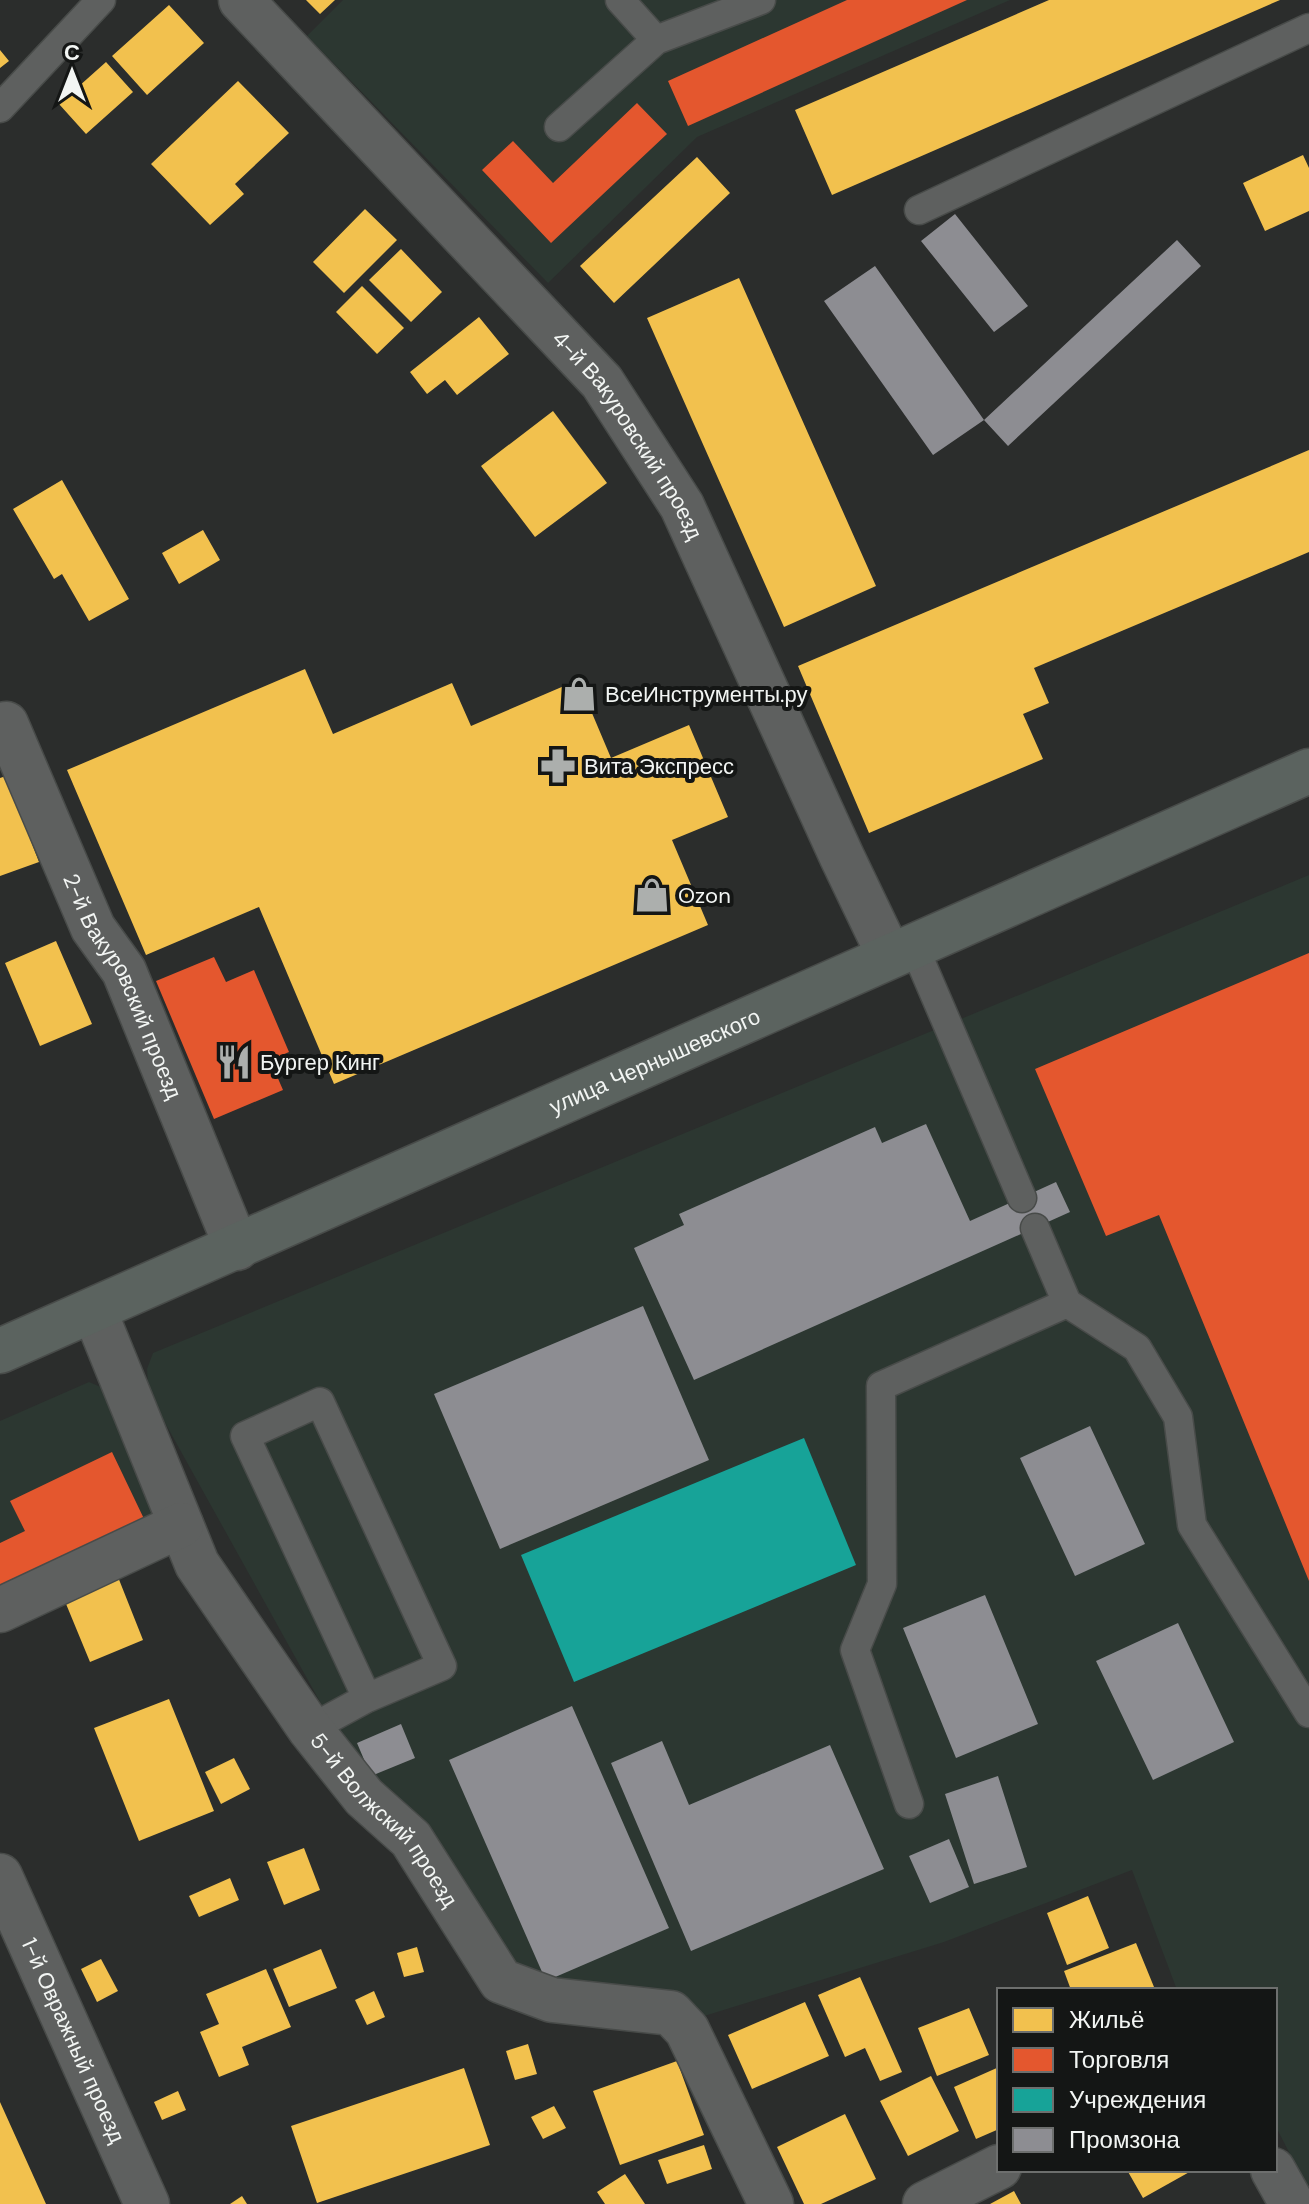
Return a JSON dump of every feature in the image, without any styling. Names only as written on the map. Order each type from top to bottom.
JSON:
[{"type":"main road","name":"улица Чернышевского","points":[[0,1351],[1309,771]]},
{"type":"street","name":"4-й Вакуровский проезд","points":[[241,0],[602,382],[682,506],[849,873],[901,950]]},
{"type":"street","name":"2-й Вакуровский проезд","points":[[3,725],[93,928],[124,971],[237,1248]]},
{"type":"street","name":"5-й Волжский проезд","points":[[94,1310],[197,1564],[310,1729],[364,1797],[411,1839],[501,1981],[552,2000],[671,2013],[687,2030],[771,2204]]},
{"type":"street","points":[[0,1610],[181,1525]]},
{"type":"street","name":"1-й Овражный проезд","points":[[0,1876],[147,2204]]},
{"type":"street","points":[[925,2204],[997,2168]]},
{"type":"street","points":[[1274,2172],[1292,2204]]},
{"type":"lane","points":[[0,108],[101,0]]},
{"type":"lane","points":[[620,0],[656,40]]},
{"type":"lane","points":[[559,127],[656,40],[761,0]]},
{"type":"lane","points":[[919,210],[1309,28]]},
{"type":"lane","points":[[901,950],[1022,1198]]},
{"type":"lane","points":[[1035,1228],[1067,1303],[1137,1348],[1178,1417],[1192,1525],[1309,1713]]},
{"type":"lane","points":[[909,1804],[855,1650],[882,1584],[881,1386],[1067,1303]]},
{"type":"lane","points":[[310,1729],[367,1698],[442,1666],[320,1402],[245,1436],[367,1698]]},
{"type":"shaded area","points":[[343,0],[1010,0],[697,137],[548,283],[307,36]]},
{"type":"shaded area","points":[[1309,875],[1309,2191],[1277,2129],[1277,1988],[1176,1988],[1132,1870],[944,1942],[701,2017],[512,1973],[364,1781],[164,1421],[148,1384],[147,1369],[153,1353]]},
{"type":"shaded area","points":[[89,1382],[103,1388],[159,1514],[0,1602],[0,1421]]},
{"type":"building: Жильё","points":[[306,0],[335,0],[320,14]]},
{"type":"building: Жильё","points":[[1049,0],[1280,0],[832,195],[795,110]]},
{"type":"building: Жильё","points":[[169,5],[204,43],[147,95],[112,56]]},
{"type":"building: Жильё","points":[[0,50],[9,61],[0,68]]},
{"type":"building: Жильё","points":[[106,62],[133,92],[86,134],[59,104]]},
{"type":"building: Жильё","points":[[238,81],[289,133],[235,184],[244,194],[210,225],[151,164]]},
{"type":"building: Жильё","points":[[1303,155],[1309,168],[1309,211],[1265,231],[1243,183]]},
{"type":"building: Жильё","points":[[697,157],[730,193],[614,303],[580,266]]},
{"type":"building: Жильё","points":[[365,209],[397,240],[344,293],[313,262]]},
{"type":"building: Жильё","points":[[401,249],[442,292],[411,322],[369,280]]},
{"type":"building: Жильё","points":[[739,278],[876,586],[784,627],[647,318]]},
{"type":"building: Жильё","points":[[362,286],[404,328],[377,354],[336,312]]},
{"type":"building: Жильё","points":[[479,317],[509,354],[457,395],[445,380],[427,394],[410,372]]},
{"type":"building: Жильё","points":[[553,411],[607,483],[535,537],[481,466]]},
{"type":"building: Жильё","points":[[1309,450],[1309,552],[1034,668],[1049,703],[1023,714],[1043,759],[869,833],[798,666]]},
{"type":"building: Жильё","points":[[62,480],[129,599],[89,621],[62,574],[54,579],[13,509]]},
{"type":"building: Жильё","points":[[203,530],[220,560],[179,584],[162,553]]},
{"type":"building: Жильё","points":[[305,669],[333,734],[452,683],[471,726],[578,680],[611,758],[689,725],[728,817],[672,840],[708,925],[334,1084],[259,907],[146,955],[67,770]]},
{"type":"building: Жильё","points":[[6,776],[39,862],[0,876],[0,778]]},
{"type":"building: Жильё","points":[[56,941],[92,1024],[40,1046],[5,963]]},
{"type":"building: Жильё","points":[[118,1577],[143,1640],[90,1662],[64,1599]]},
{"type":"building: Жильё","points":[[169,1699],[214,1811],[139,1841],[94,1728]]},
{"type":"building: Жильё","points":[[234,1758],[250,1789],[221,1804],[205,1772]]},
{"type":"building: Жильё","points":[[304,1848],[320,1890],[284,1905],[267,1862]]},
{"type":"building: Жильё","points":[[230,1878],[239,1900],[199,1917],[189,1896]]},
{"type":"building: Жильё","points":[[1088,1896],[1109,1948],[1067,1965],[1047,1913]]},
{"type":"building: Жильё","points":[[1136,1943],[1154,1987],[1070,1988],[1064,1971]]},
{"type":"building: Жильё","points":[[417,1947],[424,1972],[404,1977],[397,1953]]},
{"type":"building: Жильё","points":[[321,1949],[337,1988],[289,2007],[273,1969]]},
{"type":"building: Жильё","points":[[101,1959],[118,1991],[97,2002],[81,1969]]},
{"type":"building: Жильё","points":[[266,1969],[291,2027],[242,2047],[249,2065],[219,2077],[200,2032],[219,2024],[206,1994]]},
{"type":"building: Жильё","points":[[860,1977],[902,2072],[880,2081],[865,2048],[845,2057],[818,1995]]},
{"type":"building: Жильё","points":[[374,1991],[385,2017],[367,2025],[355,2000]]},
{"type":"building: Жильё","points":[[805,2002],[829,2056],[752,2089],[728,2035]]},
{"type":"building: Жильё","points":[[969,2008],[989,2055],[937,2076],[918,2028]]},
{"type":"building: Жильё","points":[[528,2044],[537,2074],[515,2080],[506,2051]]},
{"type":"building: Жильё","points":[[677,2061],[704,2135],[620,2165],[593,2091]]},
{"type":"building: Жильё","points":[[464,2068],[490,2145],[317,2203],[291,2126]]},
{"type":"building: Жильё","points":[[997,2068],[997,2130],[976,2139],[954,2087]]},
{"type":"building: Жильё","points":[[931,2076],[959,2131],[908,2156],[880,2101]]},
{"type":"building: Жильё","points":[[178,2091],[186,2110],[162,2120],[154,2102]]},
{"type":"building: Жильё","points":[[0,2102],[46,2204],[0,2204]]},
{"type":"building: Жильё","points":[[554,2106],[566,2128],[543,2139],[531,2117]]},
{"type":"building: Жильё","points":[[845,2114],[876,2179],[821,2204],[804,2204],[777,2147]]},
{"type":"building: Жильё","points":[[704,2145],[712,2169],[667,2184],[658,2160]]},
{"type":"building: Жильё","points":[[1128,2172],[1189,2172],[1143,2198]]},
{"type":"building: Жильё","points":[[625,2174],[645,2204],[605,2204],[597,2192]]},
{"type":"building: Жильё","points":[[1014,2191],[1021,2204],[990,2204]]},
{"type":"building: Жильё","points":[[242,2196],[247,2204],[230,2204]]},
{"type":"building: Торговля","points":[[847,0],[967,0],[688,126],[668,81]]},
{"type":"building: Торговля","points":[[637,103],[667,134],[551,243],[482,170],[513,141],[553,183]]},
{"type":"building: Торговля","points":[[1309,953],[1309,1581],[1159,1215],[1106,1236],[1035,1069]]},
{"type":"building: Торговля","points":[[214,957],[226,982],[254,970],[289,1052],[270,1060],[283,1090],[214,1119],[156,981]]},
{"type":"building: Торговля","points":[[112,1452],[146,1523],[0,1592],[0,1543],[25,1531],[10,1501]]},
{"type":"building: Учреждения","points":[[804,1438],[856,1565],[574,1682],[521,1555]]},
{"type":"building: Промзона","points":[[955,214],[1028,306],[994,332],[921,241]]},
{"type":"building: Промзона","points":[[1177,240],[1201,266],[1008,446],[984,420]]},
{"type":"building: Промзона","points":[[875,266],[984,420],[933,455],[824,301]]},
{"type":"building: Промзона","points":[[926,1124],[970,1221],[1056,1182],[1070,1212],[694,1380],[634,1248],[684,1225],[679,1214],[875,1127],[882,1143]]},
{"type":"building: Промзона","points":[[643,1306],[709,1460],[500,1549],[434,1394]]},
{"type":"building: Промзона","points":[[1090,1426],[1145,1544],[1075,1576],[1020,1458]]},
{"type":"building: Промзона","points":[[985,1595],[1038,1724],[956,1758],[903,1628]]},
{"type":"building: Промзона","points":[[1178,1623],[1234,1742],[1153,1780],[1096,1661]]},
{"type":"building: Промзона","points":[[572,1706],[669,1928],[546,1981],[449,1760]]},
{"type":"building: Промзона","points":[[401,1724],[415,1758],[371,1776],[357,1743]]},
{"type":"building: Промзона","points":[[662,1741],[689,1805],[830,1745],[884,1869],[691,1951],[611,1763]]},
{"type":"building: Промзона","points":[[998,1776],[1027,1867],[974,1884],[945,1794]]},
{"type":"building: Промзона","points":[[949,1839],[969,1887],[930,1903],[909,1856]]},
{"type":"place","name":"ВсеИнструменты.ру","points":[[579,694]]},
{"type":"place","name":"Вита Экспресс","points":[[558,766]]},
{"type":"place","name":"Ozon","points":[[652,895]]},
{"type":"place","name":"Бургер Кинг","points":[[234,1062]]}]
